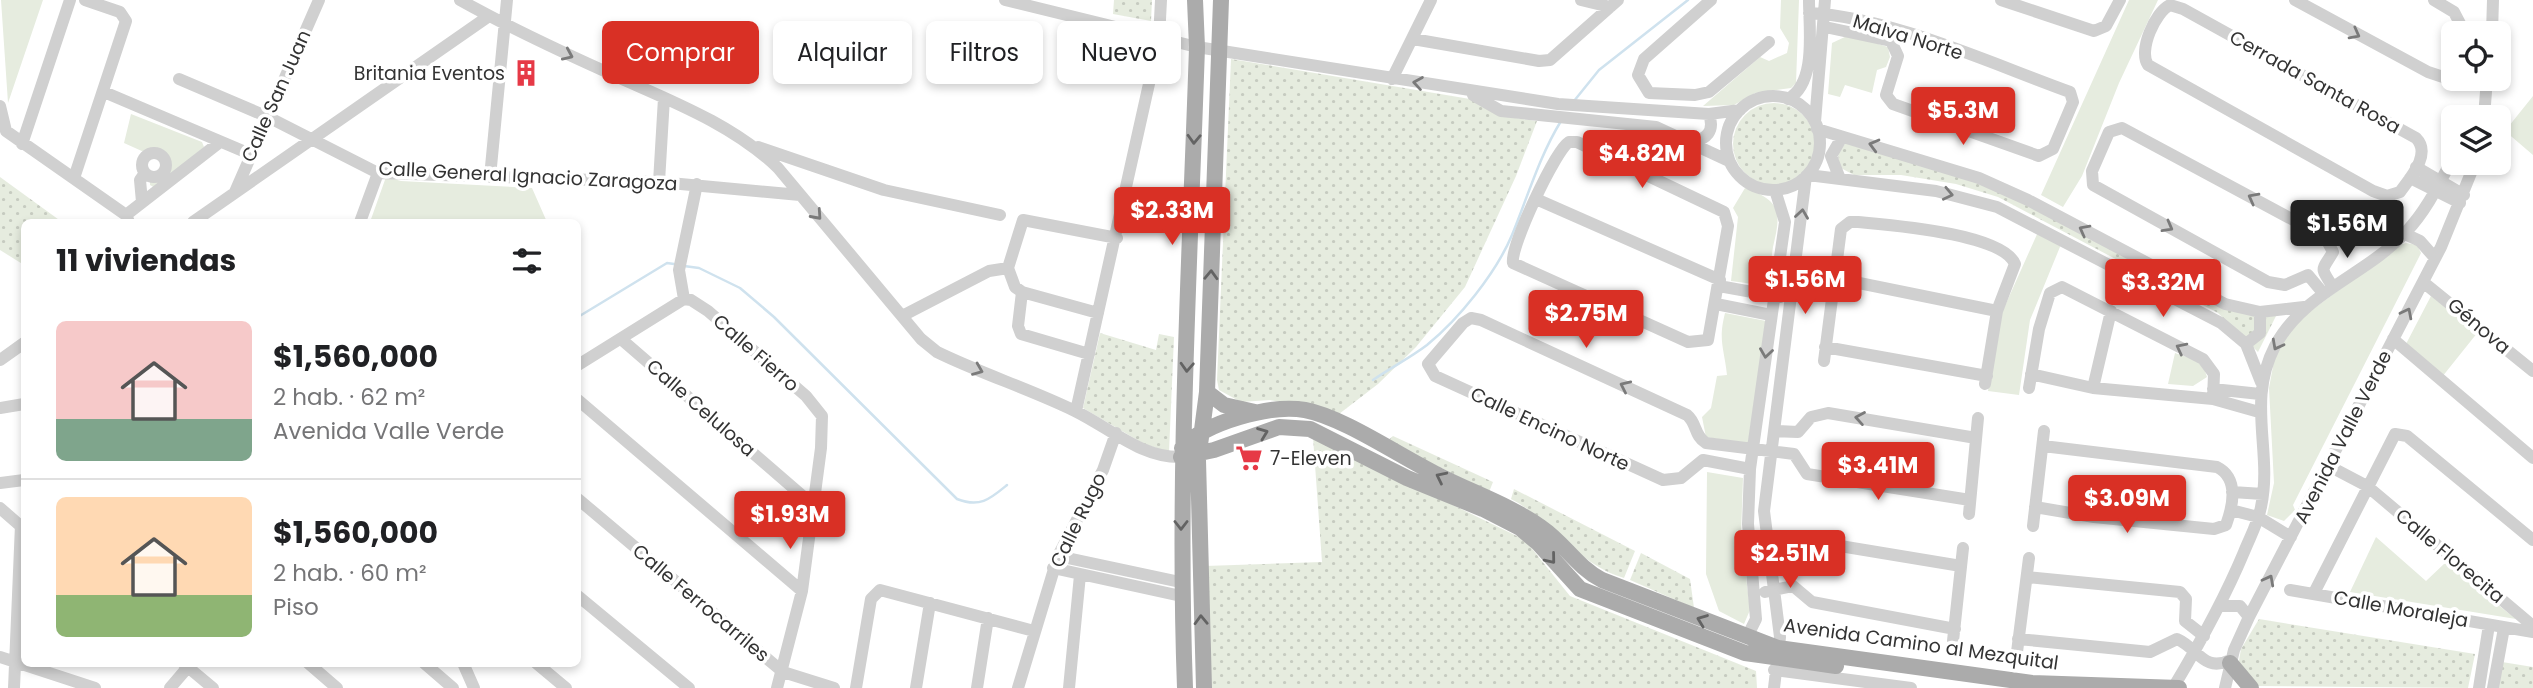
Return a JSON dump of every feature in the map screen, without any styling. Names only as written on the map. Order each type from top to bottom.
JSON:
[{"type":"main road","points":[[1195,0],[1209,48],[1208,110],[1216,153],[1207,392],[1198,454],[1204,688]]},
{"type":"main road","points":[[1185,688],[1181,589],[1182,453],[1209,48],[1221,0]]},
{"type":"main road","points":[[1207,392],[1224,405],[1257,413]]},
{"type":"main road","name":"Avenida Camino al Mezquital","points":[[1182,453],[1200,433],[1257,413],[1280,409],[1304,410],[1337,421],[1429,471],[1520,513],[1546,530],[1591,574],[1747,637],[1776,659],[2032,683],[2179,688]]},
{"type":"main road","name":"Avenida Camino al Mezquital","points":[[1182,453],[1198,454],[1279,427],[1310,429],[1407,478],[1508,521],[1530,535],[1580,589],[1745,653],[1992,688]]},
{"type":"main road","points":[[2230,662],[2251,688]]},
{"type":"street","points":[[22,144],[70,0]]},
{"type":"street","points":[[75,178],[104,92],[125,17],[120,12],[85,0]]},
{"type":"street","name":"Calle San Juan","points":[[235,193],[319,0]]},
{"type":"street","points":[[460,0],[506,25],[664,98],[755,146],[884,190],[1000,215]]},
{"type":"street","points":[[490,177],[507,0]]},
{"type":"street","points":[[1005,0],[1088,21]]},
{"type":"street","points":[[1160,21],[1161,0]]},
{"type":"street","points":[[1392,79],[1430,0]]},
{"type":"street","points":[[1581,0],[1614,3]]},
{"type":"street","points":[[1711,0],[1644,59],[1638,75],[1649,93],[1695,95],[1709,92],[1769,42]]},
{"type":"street","points":[[1774,688],[1776,659],[1773,591],[1763,520],[1807,175],[1819,153],[1816,125],[1825,0]]},
{"type":"street","points":[[2001,0],[2089,31],[2098,31],[2106,26],[2120,0]]},
{"type":"street","points":[[2295,0],[2428,72],[2441,76]]},
{"type":"street","points":[[2434,0],[2454,12],[2458,21]]},
{"type":"street","points":[[2492,21],[2493,0]]},
{"type":"street","points":[[1413,39],[1539,61],[1550,60],[1614,3]]},
{"type":"street","name":"Cerrada Santa Rosa","points":[[2170,5],[2183,9],[2325,90],[2409,134],[2422,146],[2422,156],[2413,172],[2396,195],[2381,194],[2148,65],[2144,51],[2161,12],[2170,5]]},
{"type":"street","points":[[1809,7],[1825,20]]},
{"type":"street","points":[[1788,99],[1799,93],[1805,78],[1809,7]]},
{"type":"street","points":[[197,219],[489,16]]},
{"type":"street","name":"Malva Norte","points":[[1825,20],[1908,34],[2070,92],[2073,102],[2050,154],[2039,156],[1893,104],[1887,98],[1898,56],[1895,46],[1888,39],[1825,20]]},
{"type":"street","points":[[1898,56],[1908,34]]},
{"type":"street","points":[[1181,43],[1558,104],[1576,113],[1642,124],[1690,142],[1729,161]]},
{"type":"street","name":"Calle General Ignacio Zaragoza","points":[[179,79],[268,117],[378,173],[659,182],[800,195]]},
{"type":"street","points":[[1076,411],[1150,84]]},
{"type":"street","points":[[1464,90],[1501,111],[1550,117],[1576,113],[1709,114],[1740,110],[1762,98],[1788,99],[1806,110],[1816,125],[1842,136],[1979,178],[2028,200],[2225,304],[2260,312],[2304,307]]},
{"type":"street","points":[[104,92],[250,154]]},
{"type":"street","points":[[659,182],[664,98]]},
{"type":"street","points":[[0,106],[3,126],[22,144],[75,178],[127,218],[142,202],[220,142]]},
{"type":"street","points":[[1740,110],[1727,131],[1725,143],[1729,161],[1737,174],[1749,184],[1775,190],[1788,188],[1807,175],[1936,191],[1997,207],[2197,309],[2246,344],[2261,388]]},
{"type":"street","points":[[1690,142],[1701,140],[1709,134],[1712,126],[1709,114]]},
{"type":"street","points":[[2122,128],[2325,237],[2333,252],[2323,262],[2328,290],[2310,276],[2303,276],[2285,285],[2267,282],[2093,185],[2092,171],[2109,132],[2122,128]]},
{"type":"street","points":[[1840,179],[1831,156],[1842,136]]},
{"type":"street","points":[[1569,142],[1577,142],[1719,209],[1728,221],[1711,337],[1703,342],[1688,342],[1516,265],[1513,252],[1536,199],[1561,148],[1569,142]]},
{"type":"street","points":[[755,146],[904,315],[921,339],[937,352],[1076,411],[1147,452],[1165,457],[1182,453]]},
{"type":"street","points":[[2413,172],[2462,199]]},
{"type":"street","points":[[142,202],[140,180],[145,173]]},
{"type":"street","points":[[361,219],[378,173]]},
{"type":"street","points":[[2173,688],[2221,607],[2258,517],[2263,494],[2259,412],[2261,388],[2276,345],[2304,307],[2405,234],[2443,175]]},
{"type":"street","name":"Avenida Valle Verde","points":[[2225,688],[2230,662],[2249,617],[2291,537],[2333,467],[2393,339],[2435,258],[2471,175]]},
{"type":"street","points":[[581,363],[684,299],[680,265],[697,184]]},
{"type":"street","points":[[1747,637],[1756,619],[1748,524],[1750,469],[1785,222],[1775,190]]},
{"type":"street","points":[[1536,199],[1720,283],[1773,296],[1831,295]]},
{"type":"street","points":[[1098,313],[1023,292],[1011,281],[1008,268],[1020,223],[1027,220],[1117,238]]},
{"type":"street","points":[[1824,361],[1825,347],[1831,295],[1835,278],[1839,235],[1850,222],[1945,232],[1973,240],[2012,258],[2015,269],[1997,311],[1986,380],[1825,347]]},
{"type":"street","points":[[2405,234],[2425,244],[2435,258]]},
{"type":"street","points":[[904,315],[989,271],[1008,268]]},
{"type":"street","points":[[1795,270],[1997,311]]},
{"type":"street","name":"Génova","points":[[2423,282],[2533,371]]},
{"type":"street","points":[[2029,388],[2039,329],[2052,289],[2066,288],[2203,359],[2214,374],[2213,394]]},
{"type":"street","points":[[1023,292],[1018,326],[1021,334],[1089,354]]},
{"type":"street","name":"Calle Fierro","points":[[684,299],[691,300],[708,311],[816,405],[822,416],[821,448],[813,505]]},
{"type":"street","points":[[1716,304],[1771,315]]},
{"type":"street","points":[[2093,388],[2111,311]]},
{"type":"street","points":[[2246,344],[2260,333],[2260,312]]},
{"type":"street","name":"Calle Encino Norte","points":[[1750,469],[1699,461],[1681,478],[1670,481],[1655,477],[1431,373],[1429,360],[1463,323],[1475,318],[1687,415],[1694,423],[1697,435],[1706,443],[1753,450]]},
{"type":"street","name":"Calle Celulosa","points":[[621,339],[813,505]]},
{"type":"street","points":[[2393,339],[2533,458]]},
{"type":"street","points":[[0,360],[21,344]]},
{"type":"street","points":[[2031,374],[2093,388],[2213,394],[2261,388]]},
{"type":"street","points":[[2213,394],[2259,412]]},
{"type":"street","points":[[581,403],[802,592]]},
{"type":"street","points":[[0,408],[21,404]]},
{"type":"street","points":[[1774,431],[1798,432],[1811,417],[1828,413],[1976,438]]},
{"type":"street","points":[[1969,514],[1978,418]]},
{"type":"street","points":[[2033,526],[2045,431]]},
{"type":"street","name":"Calle Rugo","points":[[1018,688],[1056,562],[1103,470],[1116,433]]},
{"type":"street","name":"Calle Moraleja","points":[[2314,593],[2393,436],[2407,436],[2533,540]]},
{"type":"street","points":[[2035,507],[2094,517],[2214,529],[2226,525],[2231,510],[2232,492],[2228,475],[2217,467],[2043,446]]},
{"type":"street","points":[[1753,450],[1794,454],[1807,474],[1970,500]]},
{"type":"street","name":"Calle Florecita","points":[[2333,467],[2367,486],[2533,626]]},
{"type":"street","points":[[0,483],[21,480]]},
{"type":"street","points":[[2232,492],[2263,494]]},
{"type":"street","name":"Calle Ferrocarriles","points":[[581,502],[783,672],[834,688]]},
{"type":"street","points":[[777,688],[802,592],[813,505]]},
{"type":"street","points":[[0,508],[21,525]]},
{"type":"street","points":[[2231,510],[2258,517],[2291,537]]},
{"type":"street","points":[[1770,571],[1793,566],[1800,546],[1807,541],[1961,566]]},
{"type":"street","points":[[1756,594],[1793,586],[1812,602],[1954,635],[1963,548]]},
{"type":"street","points":[[14,688],[21,557]]},
{"type":"street","points":[[2029,558],[2018,646],[2150,652],[2178,639],[2203,661],[2215,665],[2230,662]]},
{"type":"street","points":[[1056,562],[1080,575],[1141,580]]},
{"type":"street","points":[[1056,562],[1181,589]]},
{"type":"street","points":[[1069,688],[1080,575]]},
{"type":"street","points":[[2027,577],[2180,592],[2186,599],[2185,621],[2204,636]]},
{"type":"street","points":[[856,688],[871,599],[880,590],[1034,631]]},
{"type":"street","name":"Calle Moraleja","points":[[2290,590],[2533,632]]},
{"type":"street","points":[[581,598],[690,688]]},
{"type":"street","points":[[916,688],[930,603]]},
{"type":"street","points":[[2221,607],[2240,606],[2249,617]]},
{"type":"street","points":[[977,688],[988,618]]},
{"type":"street","name":"Calle Moraleja","points":[[2479,688],[2489,625]]},
{"type":"street","points":[[2493,688],[2504,628]]},
{"type":"street","points":[[0,657],[21,665]]},
{"type":"street","points":[[1776,659],[1911,688]]},
{"type":"street","points":[[25,667],[76,685],[95,688]]},
{"type":"street","points":[[170,688],[185,667]]},
{"type":"street","points":[[188,667],[212,688]]},
{"type":"street","points":[[313,667],[337,688]]},
{"type":"street","points":[[429,667],[453,688]]},
{"type":"street","points":[[465,667],[474,688]]},
{"type":"street","points":[[541,667],[566,688]]},
{"type":"street","points":[[2481,670],[2496,673]]},
{"type":"shaded area","points":[[1,0],[43,0],[8,103]]},
{"type":"shaded area","points":[[1114,0],[1152,0],[1151,21],[1113,14]]},
{"type":"shaded area","points":[[1781,0],[1799,0],[1796,83],[1791,88],[1755,93],[1734,105],[1703,106],[1760,57],[1769,61],[1787,53],[1789,43],[1780,28]]},
{"type":"shaded area","points":[[2129,0],[2158,0],[2119,83],[2082,176],[2063,207],[2041,195]]},
{"type":"shaded area","points":[[1849,35],[1888,47],[1890,57],[1886,67],[1877,70],[1872,93],[1845,85],[1840,97],[1828,94],[1832,43]]},
{"type":"shaded area","points":[[1231,59],[1470,99],[1502,116],[1537,121],[1516,176],[1465,287],[1416,347],[1378,384],[1339,414],[1270,400],[1241,402],[1219,390],[1217,380]]},
{"type":"shaded area","points":[[2533,96],[2533,155],[2511,136],[2511,124]]},
{"type":"shaded area","points":[[1774,103],[1790,106],[1803,115],[1812,128],[1815,144],[1812,160],[1803,173],[1790,182],[1774,185],[1758,182],[1745,173],[1736,160],[1733,144],[1736,128],[1745,115],[1758,106]]},
{"type":"shaded area","points":[[131,114],[202,142],[204,147],[155,188],[150,185],[150,178],[165,173],[167,158],[156,149],[144,152],[124,143]]},
{"type":"shaded area","points":[[1853,142],[1992,186],[2152,272],[2276,316],[2258,352],[2218,313],[1998,197],[1956,184],[1901,175],[1854,175],[1839,167],[1838,152],[1845,144]]},
{"type":"shaded area","points":[[0,177],[58,219],[21,219],[21,263],[0,250]]},
{"type":"shaded area","points":[[386,177],[401,181],[532,188],[546,219],[371,219]]},
{"type":"shaded area","points":[[1745,188],[1766,198],[1776,210],[1777,225],[1768,286],[1731,281],[1738,217],[1733,208]]},
{"type":"shaded area","points":[[2038,232],[2062,242],[2030,320],[2019,395],[1988,391],[2000,317]]},
{"type":"shaded area","points":[[2399,245],[2417,245],[2421,253],[2293,505],[2295,510],[2284,521],[2267,515],[2274,483],[2269,388],[2276,350],[2292,325]]},
{"type":"shaded area","points":[[2431,296],[2478,332],[2442,377],[2406,344]]},
{"type":"shaded area","points":[[1725,313],[1766,321],[1748,444],[1706,437],[1702,417],[1711,408],[1717,376],[1727,375],[1722,338]]},
{"type":"shaded area","points":[[1100,333],[1156,350],[1159,334],[1174,337],[1169,452],[1144,444],[1083,408]]},
{"type":"shaded area","points":[[2175,353],[2202,362],[2207,377],[2193,386],[2168,384]]},
{"type":"shaded area","points":[[1393,436],[1493,482],[1489,492],[1387,441]]},
{"type":"shaded area","points":[[1313,437],[1525,540],[1570,596],[1756,671],[1757,688],[1211,688],[1205,566],[1322,562]]},
{"type":"shaded area","points":[[1707,472],[1743,478],[1741,534],[1750,610],[1744,624],[1719,611],[1706,574]]},
{"type":"shaded area","points":[[1514,489],[1635,551],[1624,578],[1593,563],[1526,508],[1511,499]]},
{"type":"shaded area","points":[[2376,537],[2426,581],[2445,563],[2516,619],[2350,592]]},
{"type":"shaded area","points":[[1641,553],[1690,579],[1694,608],[1630,580]]},
{"type":"shaded area","points":[[2259,619],[2475,654],[2468,688],[2255,686],[2237,672],[2241,649]]},
{"type":"shaded area","points":[[2502,662],[2533,667],[2533,688],[2499,688]]},
{"type":"waterway","points":[[1574,101],[1599,70],[1688,0]]},
{"type":"waterway","points":[[1373,380],[1420,350],[1439,334],[1487,280],[1512,235],[1540,163],[1561,121]]},
{"type":"waterway","points":[[581,315],[667,263],[674,264]]},
{"type":"waterway","points":[[684,266],[699,268],[740,288],[774,317],[957,499],[972,503],[984,501],[1007,485]]},
{"type":"place","name":"Britania Eventos","points":[[526,73]]},
{"type":"place","name":"7-Eleven","points":[[1249,458]]}]
